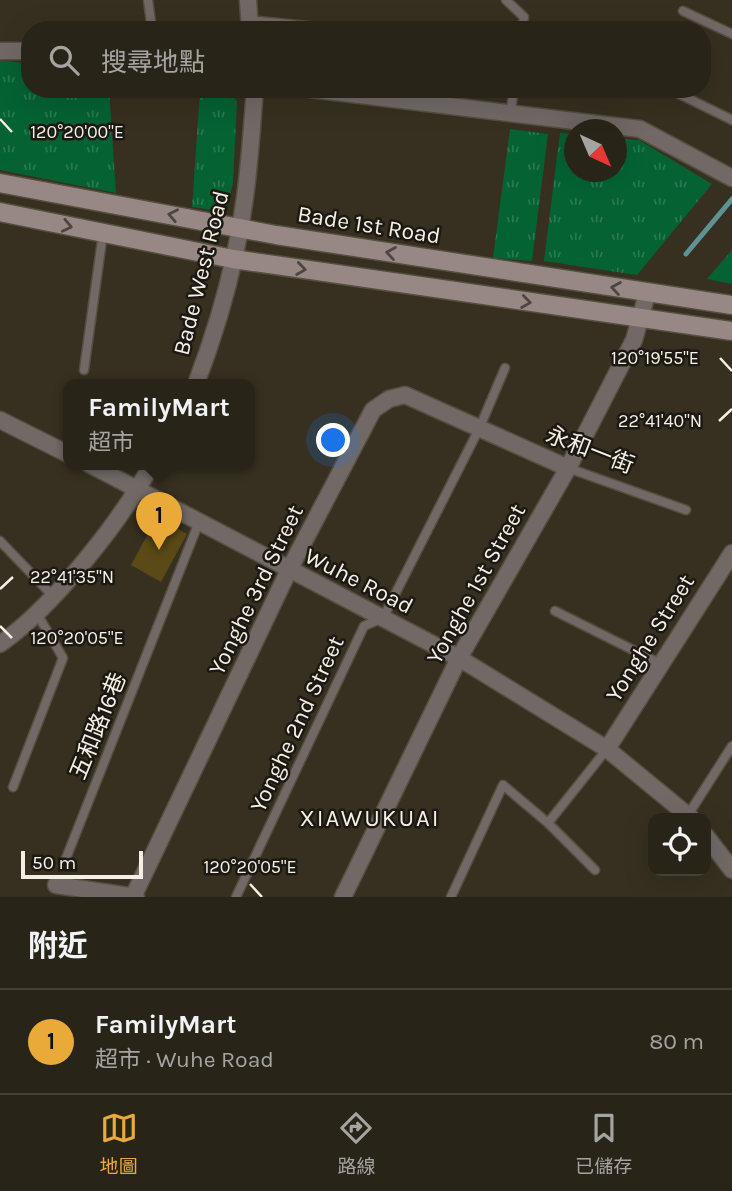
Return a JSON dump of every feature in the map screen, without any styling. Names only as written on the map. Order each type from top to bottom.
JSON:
[{"type":"street","points":[[248,0],[250,21]]},
{"type":"street","points":[[0,51],[21,51]]},
{"type":"street","name":"Bade West Road","points":[[197,379],[240,228],[254,98]]},
{"type":"street","points":[[379,98],[640,129],[730,173]]},
{"type":"street","name":"Bade 1st Road","points":[[0,183],[240,228],[647,294],[732,305]]},
{"type":"street","points":[[0,212],[233,259],[732,331]]},
{"type":"street","name":"Yonghe 1st Street","points":[[343,897],[459,658],[568,468],[634,340],[647,294]]},
{"type":"street","name":"Yonghe 3rd Street","points":[[56,885],[134,897],[289,570],[373,410],[388,399],[405,395],[479,429]]},
{"type":"street","points":[[0,420],[63,452]]},
{"type":"street","name":"永和一街","points":[[479,429],[568,468]]},
{"type":"street","name":"Wuhe Road","points":[[101,470],[459,658],[607,749],[685,813]]},
{"type":"street","points":[[0,644],[69,579],[138,489],[149,470]]},
{"type":"street","name":"Yonghe Street","points":[[607,749],[732,553]]},
{"type":"street","points":[[711,843],[732,870]]},
{"type":"lane","points":[[148,0],[151,21]]},
{"type":"lane","points":[[506,0],[524,17],[523,21]]},
{"type":"lane","points":[[683,11],[704,21]]},
{"type":"lane","points":[[711,24],[732,34]]},
{"type":"lane","points":[[510,115],[513,98]]},
{"type":"lane","points":[[687,98],[732,120]]},
{"type":"lane","points":[[84,370],[103,233]]},
{"type":"lane","name":"Yonghe 2nd Street","points":[[236,897],[365,626],[383,618],[479,429],[505,368]]},
{"type":"lane","name":"永和一街","points":[[568,468],[686,510]]},
{"type":"lane","name":"五和路16巷","points":[[63,866],[199,522]]},
{"type":"lane","points":[[0,541],[53,596]]},
{"type":"lane","points":[[555,611],[661,664]]},
{"type":"lane","points":[[13,787],[63,658],[36,612]]},
{"type":"lane","points":[[692,813],[732,746]]},
{"type":"lane","points":[[548,823],[607,749]]},
{"type":"lane","points":[[452,897],[503,785],[548,823],[595,870]]},
{"type":"green space","points":[[0,60],[21,63],[21,98],[110,98],[116,193],[0,170]]},
{"type":"green space","points":[[200,98],[234,98],[237,101],[233,183],[228,205],[218,211],[192,207]]},
{"type":"green space","points":[[510,129],[548,134],[532,261],[493,258]]},
{"type":"green space","points":[[560,133],[564,133],[564,182],[627,182],[627,139],[639,140],[712,184],[637,275],[544,261]]},
{"type":"green space","points":[[732,250],[732,284],[707,279]]},
{"type":"building","points":[[157,517],[187,534],[161,582],[131,565]]},
{"type":"waterway","points":[[686,254],[732,199]]},
{"type":"place","name":"FamilyMart","points":[[159,550]]},
{"type":"district","name":"XIAWUKUAI","points":[[370,818]]}]
